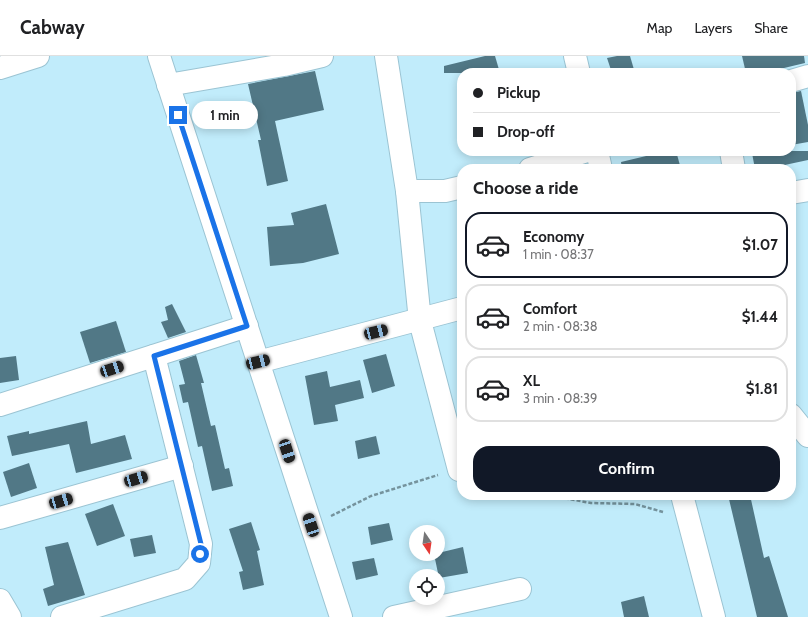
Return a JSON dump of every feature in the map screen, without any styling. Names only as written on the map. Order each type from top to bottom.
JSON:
[{"type":"street","points":[[0,68],[38,56]]},
{"type":"street","points":[[159,56],[341,617]]},
{"type":"street","points":[[168,85],[284,66],[322,56]]},
{"type":"street","points":[[386,56],[407,191],[420,320],[457,462]]},
{"type":"street","points":[[575,56],[578,68]]},
{"type":"street","points":[[796,80],[808,76]]},
{"type":"street","points":[[546,164],[571,156]]},
{"type":"street","points":[[407,191],[445,191],[457,187]]},
{"type":"street","points":[[796,192],[808,190]]},
{"type":"street","points":[[258,362],[457,309]]},
{"type":"street","points":[[0,405],[247,326]]},
{"type":"street","points":[[62,617],[185,578],[199,563],[201,544],[154,356]]},
{"type":"street","points":[[796,421],[808,436]]},
{"type":"street","points":[[0,518],[182,466]]},
{"type":"street","points":[[683,500],[714,617]]},
{"type":"street","points":[[394,617],[520,589]]},
{"type":"path","points":[[311,525],[372,496],[457,471]]},
{"type":"path","points":[[574,500],[591,503],[636,504],[688,519]]},
{"type":"building","points":[[485,56],[495,56],[499,68],[457,68],[457,73],[444,73],[444,66]]},
{"type":"building","points":[[630,56],[634,68],[610,68],[607,58]]},
{"type":"building","points":[[742,56],[804,56],[805,63],[784,68],[745,68]]},
{"type":"building","points":[[315,71],[324,110],[275,121],[288,181],[267,186],[258,140],[261,140],[248,84]]},
{"type":"building","points":[[801,91],[808,125],[808,142],[796,144],[796,92]]},
{"type":"building","points":[[796,151],[808,151],[808,160],[789,164],[754,164],[753,156],[796,156]]},
{"type":"building","points":[[646,156],[677,156],[680,164],[621,164],[621,162]]},
{"type":"building","points":[[326,204],[339,254],[303,263],[270,266],[267,227],[294,225],[291,213]]},
{"type":"building","points":[[172,304],[186,332],[168,338],[161,322],[168,320],[165,307]]},
{"type":"building","points":[[116,321],[126,352],[90,363],[80,332]]},
{"type":"building","points":[[386,354],[395,386],[372,393],[363,360]]},
{"type":"building","points":[[196,355],[204,383],[201,383],[211,426],[215,425],[225,469],[229,468],[233,486],[212,491],[202,446],[198,447],[188,402],[183,403],[179,385],[185,384],[179,361]]},
{"type":"building","points":[[16,356],[19,380],[0,383],[0,358]]},
{"type":"building","points":[[327,371],[330,387],[360,380],[364,398],[335,405],[338,421],[314,425],[305,376]]},
{"type":"building","points":[[87,421],[91,444],[125,435],[132,459],[76,473],[69,444],[12,456],[7,436],[29,431],[29,434]]},
{"type":"building","points":[[376,436],[380,454],[358,459],[355,441]]},
{"type":"building","points":[[29,463],[37,488],[11,497],[3,472]]},
{"type":"building","points":[[729,500],[751,500],[764,558],[769,556],[788,617],[757,617]]},
{"type":"building","points":[[113,504],[125,536],[97,546],[85,514]]},
{"type":"building","points":[[251,522],[260,550],[257,551],[264,585],[243,590],[239,572],[243,571],[229,529]]},
{"type":"building","points":[[389,523],[393,540],[371,545],[368,527]]},
{"type":"building","points":[[152,535],[156,553],[134,557],[130,539]]},
{"type":"building","points":[[68,542],[85,595],[48,606],[43,589],[54,585],[45,547]]},
{"type":"building","points":[[463,547],[468,573],[445,577],[445,569],[437,569],[435,561],[445,561],[445,551]]},
{"type":"building","points":[[374,558],[378,575],[356,580],[352,562]]},
{"type":"building","points":[[644,596],[649,617],[624,617],[621,602]]},
{"type":"route","points":[[178,115],[247,326],[154,356],[201,544],[200,554]]}]
